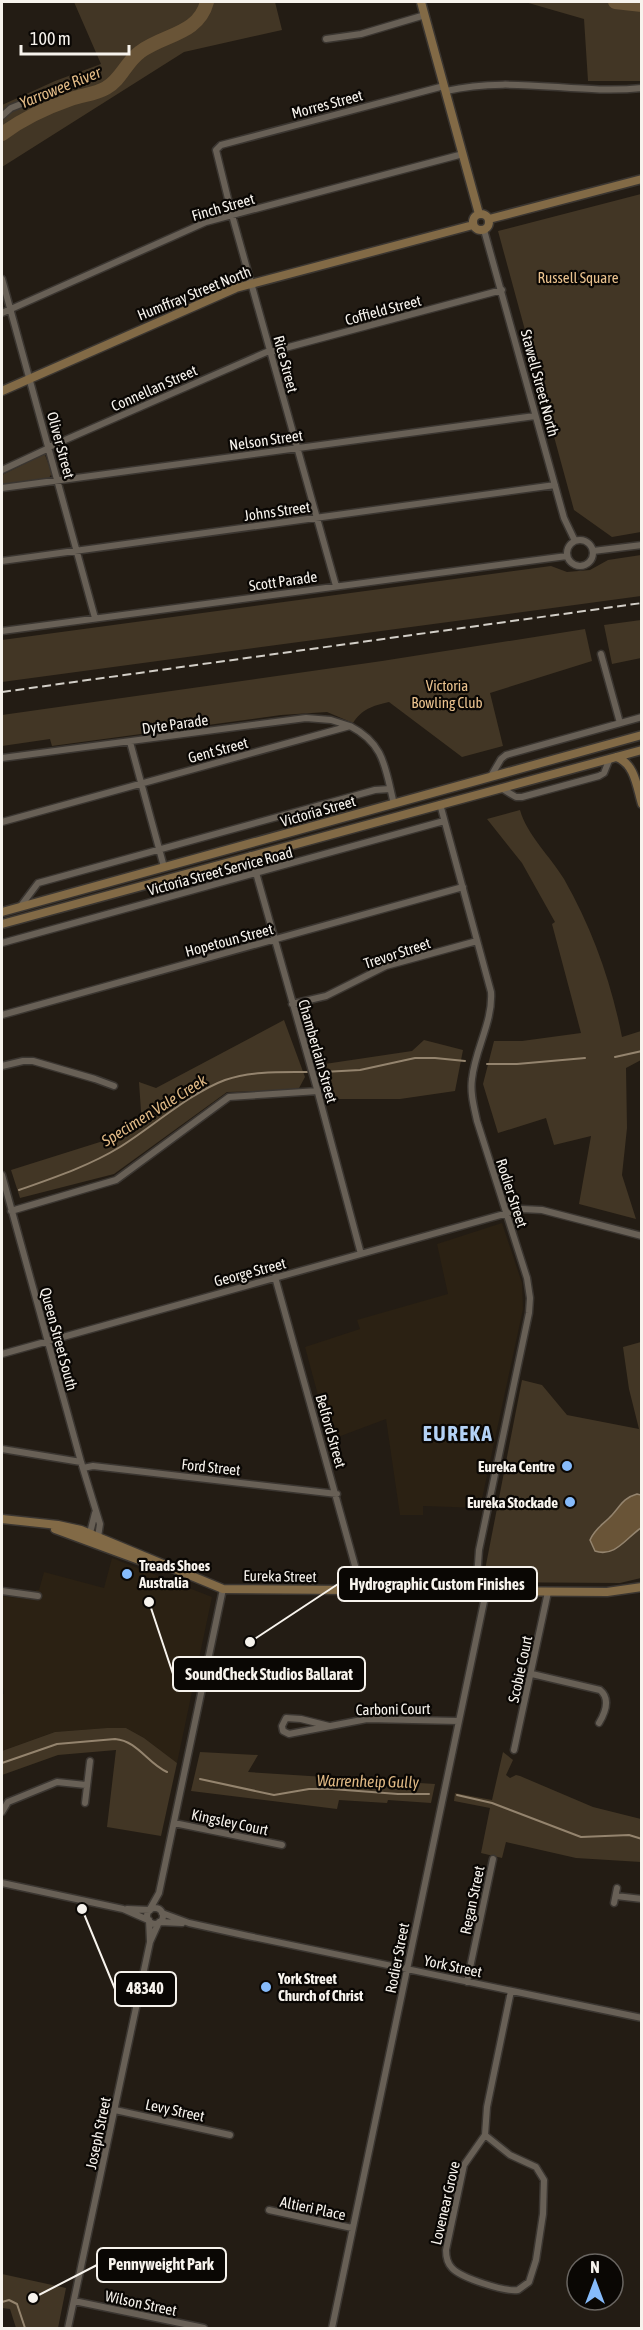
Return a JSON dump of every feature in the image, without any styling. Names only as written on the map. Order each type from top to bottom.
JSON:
[{"type":"street","points":[[421,2],[479,214]]},
{"type":"street","points":[[326,39],[361,34],[425,15]]},
{"type":"street","name":"Morres Street","points":[[216,148],[230,142],[445,89],[495,84],[614,90],[642,88]]},
{"type":"street","points":[[2,116],[11,108],[59,89]]},
{"type":"street","name":"Rice Street","points":[[216,148],[232,215],[315,518],[336,586]]},
{"type":"street","name":"Finch Street","points":[[2,313],[206,222],[463,154]]},
{"type":"street","points":[[489,219],[642,179]]},
{"type":"street","points":[[479,214],[489,219],[489,225],[484,230],[477,230],[474,225],[474,218],[479,214]]},
{"type":"street","name":"Humffray Street North","points":[[2,391],[219,294],[474,225]]},
{"type":"street","name":"Stawell Street North","points":[[484,230],[564,518],[576,541]]},
{"type":"street","name":"Oliver Street","points":[[2,279],[95,618]]},
{"type":"street","name":"Coffield Street","points":[[270,352],[502,290]]},
{"type":"street","name":"Connellan Street","points":[[2,470],[270,352]]},
{"type":"street","name":"Nelson Street","points":[[2,488],[534,416]]},
{"type":"street","name":"Johns Street","points":[[2,561],[555,485]]},
{"type":"street","points":[[576,541],[586,542],[593,551],[591,559],[585,565],[578,566],[567,556],[569,545],[576,541]]},
{"type":"street","points":[[593,551],[642,545]]},
{"type":"street","name":"Scott Parade","points":[[2,631],[567,556]]},
{"type":"street","points":[[601,654],[620,723]]},
{"type":"street","name":"Dyte Parade","points":[[2,758],[312,717],[350,726]]},
{"type":"street","points":[[491,777],[501,759],[506,755],[642,717]]},
{"type":"street","points":[[350,726],[366,735],[374,743],[382,759],[394,804]]},
{"type":"street","name":"Gent Street","points":[[2,822],[350,726]]},
{"type":"street","name":"Victoria Street","points":[[2,912],[642,735]]},
{"type":"street","points":[[130,742],[164,867]]},
{"type":"street","points":[[616,742],[631,752],[642,792]]},
{"type":"street","name":"Victoria Street","points":[[2,924],[642,750]]},
{"type":"street","points":[[499,788],[519,797],[599,776],[604,773],[613,758],[622,759],[631,770],[642,804]]},
{"type":"street","points":[[20,907],[38,883],[375,790],[390,789]]},
{"type":"street","points":[[437,792],[440,804]]},
{"type":"street","name":"Rodier Street","points":[[440,804],[489,984],[491,1001],[473,1071],[472,1093],[477,1121],[529,1285],[530,1305],[479,1550],[476,1592]]},
{"type":"street","name":"Victoria Street Service Road","points":[[2,943],[444,821]]},
{"type":"street","name":"Chamberlain Street","points":[[251,855],[361,1254]]},
{"type":"street","name":"Hopetoun Street","points":[[2,1015],[463,887]]},
{"type":"street","name":"Trevor Street","points":[[292,1004],[326,996],[386,966],[477,941]]},
{"type":"street","points":[[2,1066],[23,1060],[33,1061],[114,1086]]},
{"type":"street","points":[[2,1210],[116,1180],[229,1097],[318,1092]]},
{"type":"street","name":"Queen Street South","points":[[2,1175],[95,1510],[94,1538]]},
{"type":"street","name":"George Street","points":[[2,1354],[522,1209],[536,1209],[642,1236]]},
{"type":"street","name":"Belford Street","points":[[274,1277],[337,1494],[362,1591]]},
{"type":"street","name":"Ford Street","points":[[2,1449],[82,1465],[337,1494]]},
{"type":"street","name":"Eureka Street","points":[[2,1519],[34,1523],[94,1538],[139,1560],[174,1570],[223,1589],[620,1592],[642,1587]]},
{"type":"street","points":[[148,1920],[147,1914],[159,1893],[223,1589]]},
{"type":"street","points":[[2,1591],[38,1596]]},
{"type":"street","name":"Rodier Street","points":[[332,2328],[486,1592]]},
{"type":"street","name":"Scobie Court","points":[[514,1750],[548,1592]]},
{"type":"street","points":[[532,1674],[600,1690],[604,1693],[606,1701],[599,1723]]},
{"type":"street","name":"Carboni Court","points":[[329,1726],[290,1718],[283,1721],[282,1727],[286,1733],[292,1734],[375,1719],[459,1721]]},
{"type":"street","points":[[85,1803],[90,1761]]},
{"type":"street","points":[[2,1812],[8,1802],[57,1782],[86,1785]]},
{"type":"street","name":"Kingsley Court","points":[[174,1823],[282,1845]]},
{"type":"street","name":"Regan Street","points":[[467,1982],[493,1859]]},
{"type":"street","points":[[2,1884],[123,1909],[158,1908],[162,1913]]},
{"type":"street","points":[[617,1888],[615,1899],[642,1899]]},
{"type":"street","points":[[123,1909],[152,1923],[160,1922],[162,1913],[159,1893]]},
{"type":"street","name":"York Street","points":[[162,1913],[189,1923],[642,2018]]},
{"type":"street","name":"Joseph Street","points":[[148,1920],[150,1942]]},
{"type":"street","name":"York Street","points":[[160,1922],[189,1923]]},
{"type":"street","name":"Joseph Street","points":[[68,2328],[150,1942],[160,1922]]},
{"type":"street","points":[[485,2135],[486,2112],[511,1991]]},
{"type":"street","name":"Levy Street","points":[[115,2110],[230,2135]]},
{"type":"street","name":"Lovenear Grove","points":[[485,2135],[510,2155],[534,2165],[544,2180],[544,2208],[537,2254],[530,2279],[520,2290],[506,2290],[461,2274],[451,2267],[447,2258],[446,2245],[463,2170],[469,2156],[485,2135]]},
{"type":"street","name":"Altieri Place","points":[[269,2210],[352,2228]]},
{"type":"street","name":"Wilson Street","points":[[74,2301],[204,2328]]},
{"type":"shaded area","points":[[502,1223],[522,1283],[523,1309],[480,1508],[423,1506],[423,1515],[400,1515],[386,1419],[330,1440],[305,1347],[360,1329],[357,1320],[448,1294],[437,1244]]},
{"type":"shaded area","points":[[637,1494],[641,1495],[641,1528],[609,1552],[595,1551],[590,1540],[594,1532],[625,1500]]},
{"type":"shaded area","points":[[112,1558],[212,1597],[177,1763],[144,1738],[126,1728],[55,1732],[2,1751],[2,1694],[4,1694],[2,1596],[36,1600],[36,1590],[39,1590],[44,1572],[104,1588]]},
{"type":"green space","points":[[74,2],[275,2],[282,30],[184,52],[2,167],[2,105],[55,81],[101,64]]},
{"type":"green space","points":[[525,2],[641,2],[641,81],[588,81],[584,19]]},
{"type":"green space","name":"Russell Square","points":[[641,194],[641,532],[612,537],[574,510],[498,231]]},
{"type":"green space","points":[[45,455],[52,473],[49,478],[2,484],[2,475]]},
{"type":"green space","points":[[641,555],[641,596],[2,682],[2,640],[551,566],[567,572],[590,570],[608,560]]},
{"type":"green space","points":[[641,620],[641,658],[612,664],[604,625]]},
{"type":"green space","name":"Victoria Bowling Club","points":[[585,629],[592,661],[490,693],[503,746],[462,757],[389,702],[368,709],[360,714],[353,723],[327,712],[281,715],[52,746],[50,739],[2,746],[2,715],[382,661]]},
{"type":"green space","points":[[520,810],[533,837],[564,879],[592,936],[606,975],[622,1037],[641,1031],[641,1060],[626,1068],[627,1128],[622,1175],[636,1219],[579,1204],[591,1136],[554,1145],[546,1118],[498,1133],[483,1084],[494,1041],[522,1041],[581,1033],[552,924],[555,922],[522,863],[487,819]]},
{"type":"green space","points":[[284,1020],[305,1077],[298,1090],[227,1092],[114,1174],[20,1198],[11,1170],[119,1136],[142,1126],[139,1082],[156,1088]]},
{"type":"green space","points":[[424,1040],[463,1050],[455,1091],[400,1099],[330,1099],[318,1065],[412,1051]]},
{"type":"green space","name":"Eureka Stockade","points":[[641,1342],[641,1578],[620,1583],[488,1582],[484,1575],[522,1380],[542,1385],[567,1415],[639,1429],[629,1389],[623,1347]]},
{"type":"green space","points":[[126,1728],[144,1738],[177,1763],[161,1836],[107,1827],[116,1750],[58,1755],[2,1775],[2,1751],[55,1732]]},
{"type":"green space","points":[[200,1752],[258,1755],[248,1772],[435,1784],[431,1803],[339,1800],[337,1809],[191,1791]]},
{"type":"green space","points":[[503,1752],[513,1760],[506,1775],[510,1778],[520,1776],[593,1807],[641,1819],[641,1862],[576,1858],[506,1842],[502,1858],[481,1853],[490,1808],[454,1801],[455,1793],[492,1800]]},
{"type":"green space","points":[[2,2274],[66,2288],[58,2328],[16,2328],[10,2309],[2,2308]]},
{"type":"waterway","name":"Yarrowee River","points":[[2,134],[44,110],[71,99],[98,92],[111,85],[140,52],[188,28],[203,13],[207,2]]},
{"type":"waterway","name":"Yarrowee River","points":[[615,2],[642,5]]},
{"type":"waterway","name":"Specimen Vale Creek","points":[[615,1057],[642,1051]]},
{"type":"waterway","name":"Specimen Vale Creek","points":[[323,1072],[360,1070],[415,1058],[465,1061]]},
{"type":"waterway","name":"Specimen Vale Creek","points":[[487,1064],[517,1064],[585,1058]]},
{"type":"waterway","name":"Specimen Vale Creek","points":[[19,1190],[71,1171],[108,1154],[198,1093],[225,1080],[255,1074],[307,1072]]},
{"type":"waterway","name":"Warrenheip Gully","points":[[2,1763],[57,1744],[115,1739],[130,1744],[167,1772]]},
{"type":"waterway","name":"Warrenheip Gully","points":[[200,1779],[274,1795],[309,1789],[429,1794]]},
{"type":"waterway","name":"Warrenheip Gully","points":[[457,1795],[492,1803],[581,1837],[629,1835],[642,1839]]},
{"type":"waterway","points":[[2,2302],[9,2300],[17,2304],[25,2328]]},
{"type":"railway","points":[[2,692],[642,603]]},
{"type":"place","name":"Eureka Centre","points":[[567,1466]]},
{"type":"place","name":"Eureka Stockade","points":[[570,1502]]},
{"type":"place","name":"Treads Shoes Australia","points":[[127,1574]]},
{"type":"place","name":"SoundCheck Studios Ballarat","points":[[149,1602]]},
{"type":"place","name":"Hydrographic Custom Finishes","points":[[250,1642]]},
{"type":"place","name":"48340","points":[[82,1909]]},
{"type":"place","name":"York Street Church of Christ","points":[[266,1987]]},
{"type":"place","name":"Pennyweight Park","points":[[33,2298]]},
{"type":"district","name":"EUREKA","points":[[458,1433]]}]
